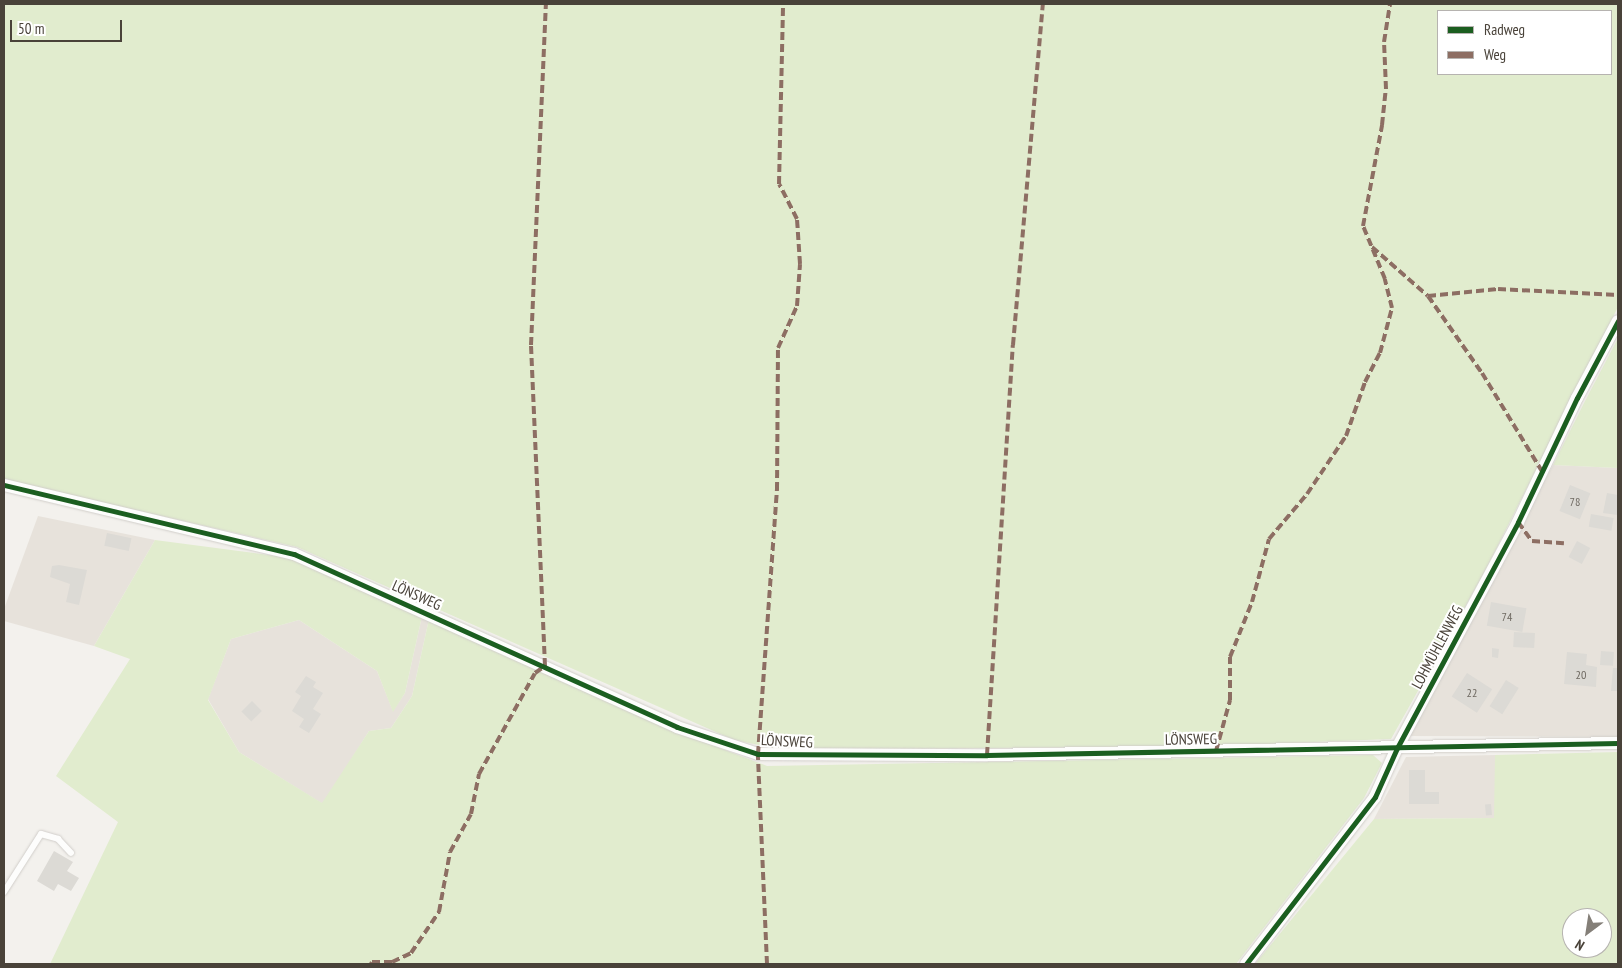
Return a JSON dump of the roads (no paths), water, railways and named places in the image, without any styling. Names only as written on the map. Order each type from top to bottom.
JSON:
[{"type":"street","name":"LOHMÜHLENWEG","points":[[1246,964],[1375,797],[1398,748],[1518,522],[1577,398],[1618,321]]},
{"type":"street","name":"LÖNSWEG","points":[[4,485],[294,554],[677,727],[758,754],[987,755],[1618,743]]},
{"type":"lane","points":[[4,892],[41,834],[58,839],[71,853]]}]
